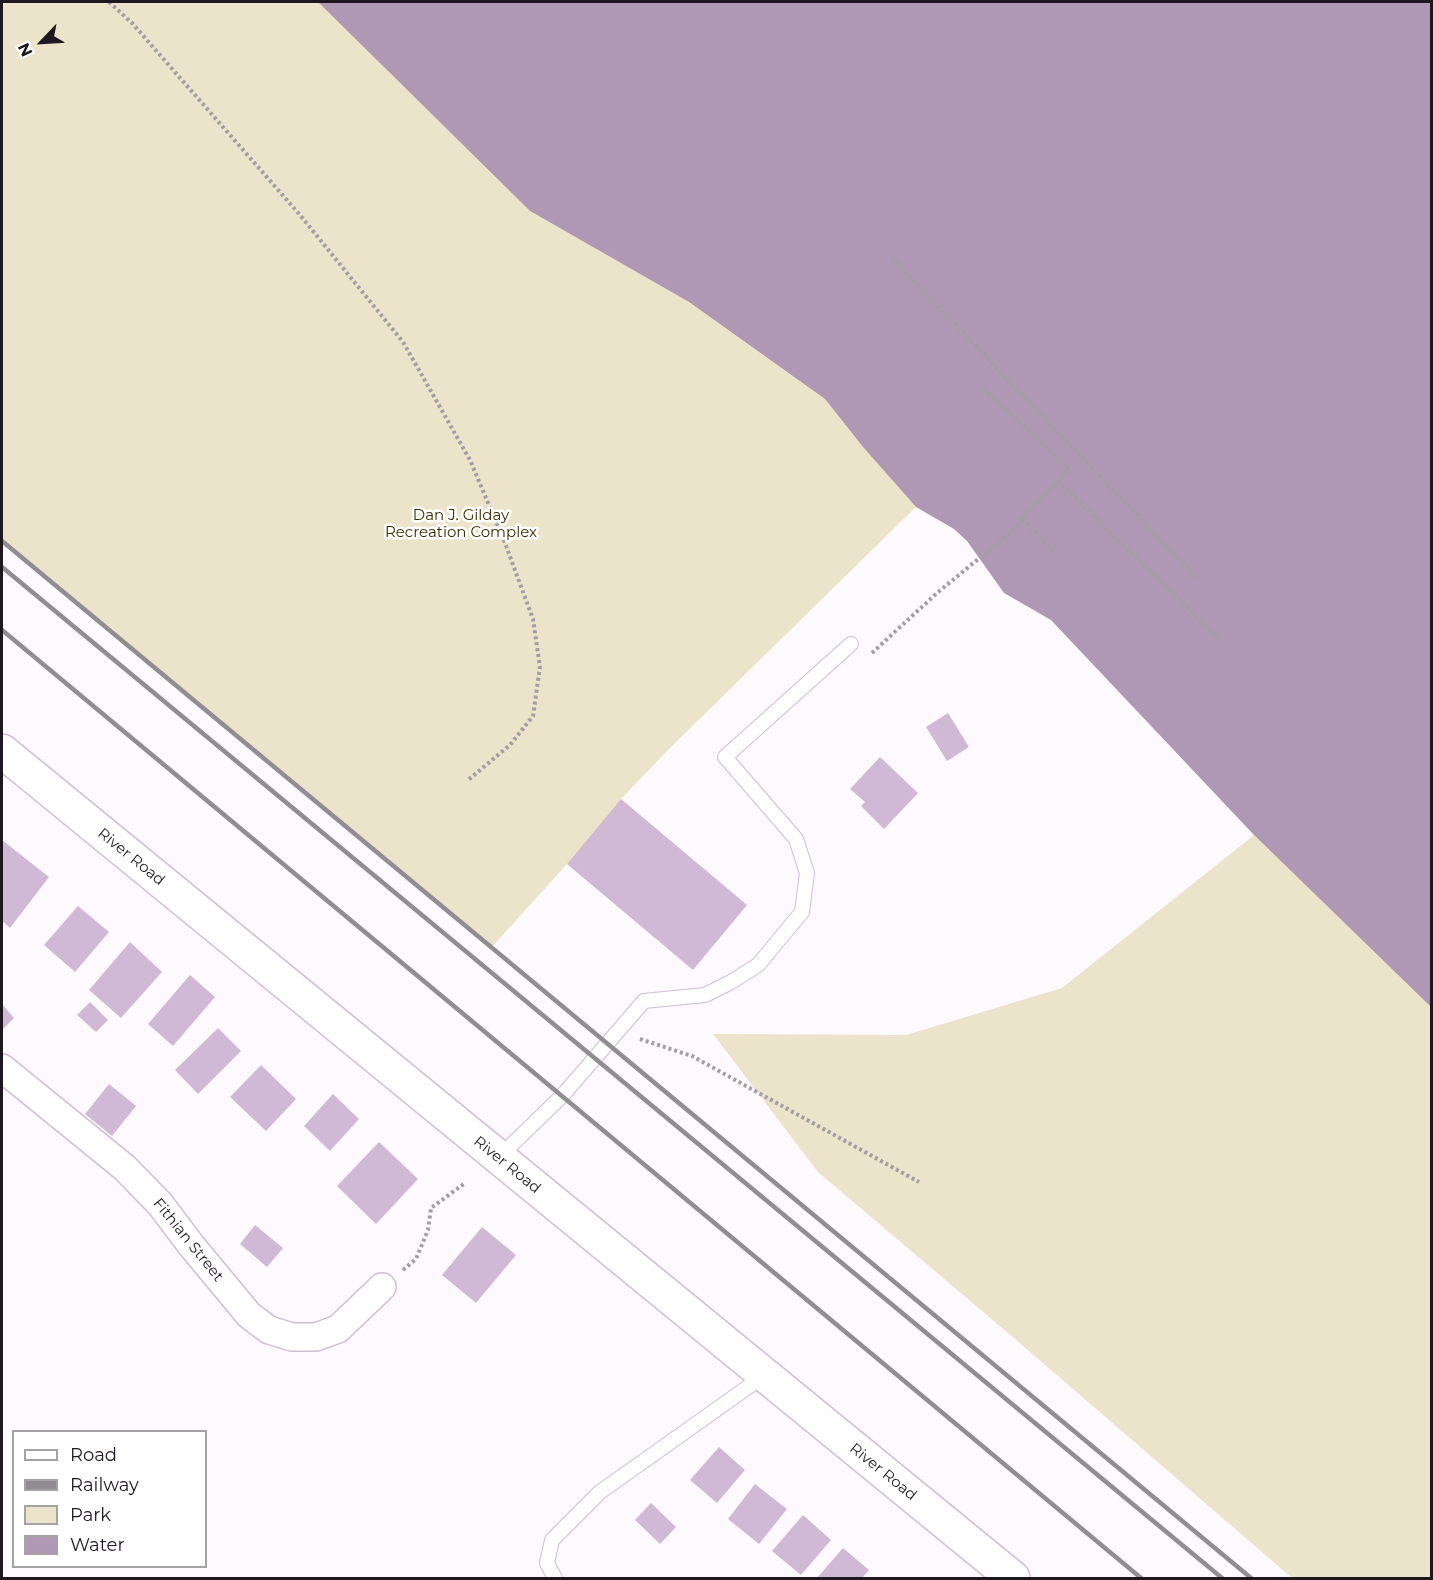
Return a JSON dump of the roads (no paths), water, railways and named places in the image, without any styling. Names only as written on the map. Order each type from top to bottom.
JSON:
[{"type":"main road","name":"River Road","points":[[2,751],[1013,1578]]},
{"type":"street","name":"Fithian Street","points":[[2,1068],[125,1168],[160,1204],[249,1315],[269,1330],[292,1337],[316,1337],[338,1329],[382,1287]]},
{"type":"lane","points":[[498,1158],[562,1096],[644,1001],[705,995],[731,982],[758,965],[802,912],[807,873],[796,839],[725,757],[851,644]]},
{"type":"lane","points":[[555,1578],[547,1563],[552,1540],[600,1492],[765,1375]]},
{"type":"water","points":[[318,2],[1431,2],[1431,1007],[1254,835],[1051,620],[1004,593],[967,541],[954,529],[916,507],[863,447],[825,399],[689,302],[530,211]]},
{"type":"railway","points":[[2,541],[1251,1578]]},
{"type":"railway","points":[[2,567],[1222,1578]]},
{"type":"railway","points":[[2,630],[1141,1578]]},
{"type":"park label","name":"Dan J. Gilday Recreation Complex","points":[[461,524]]}]
